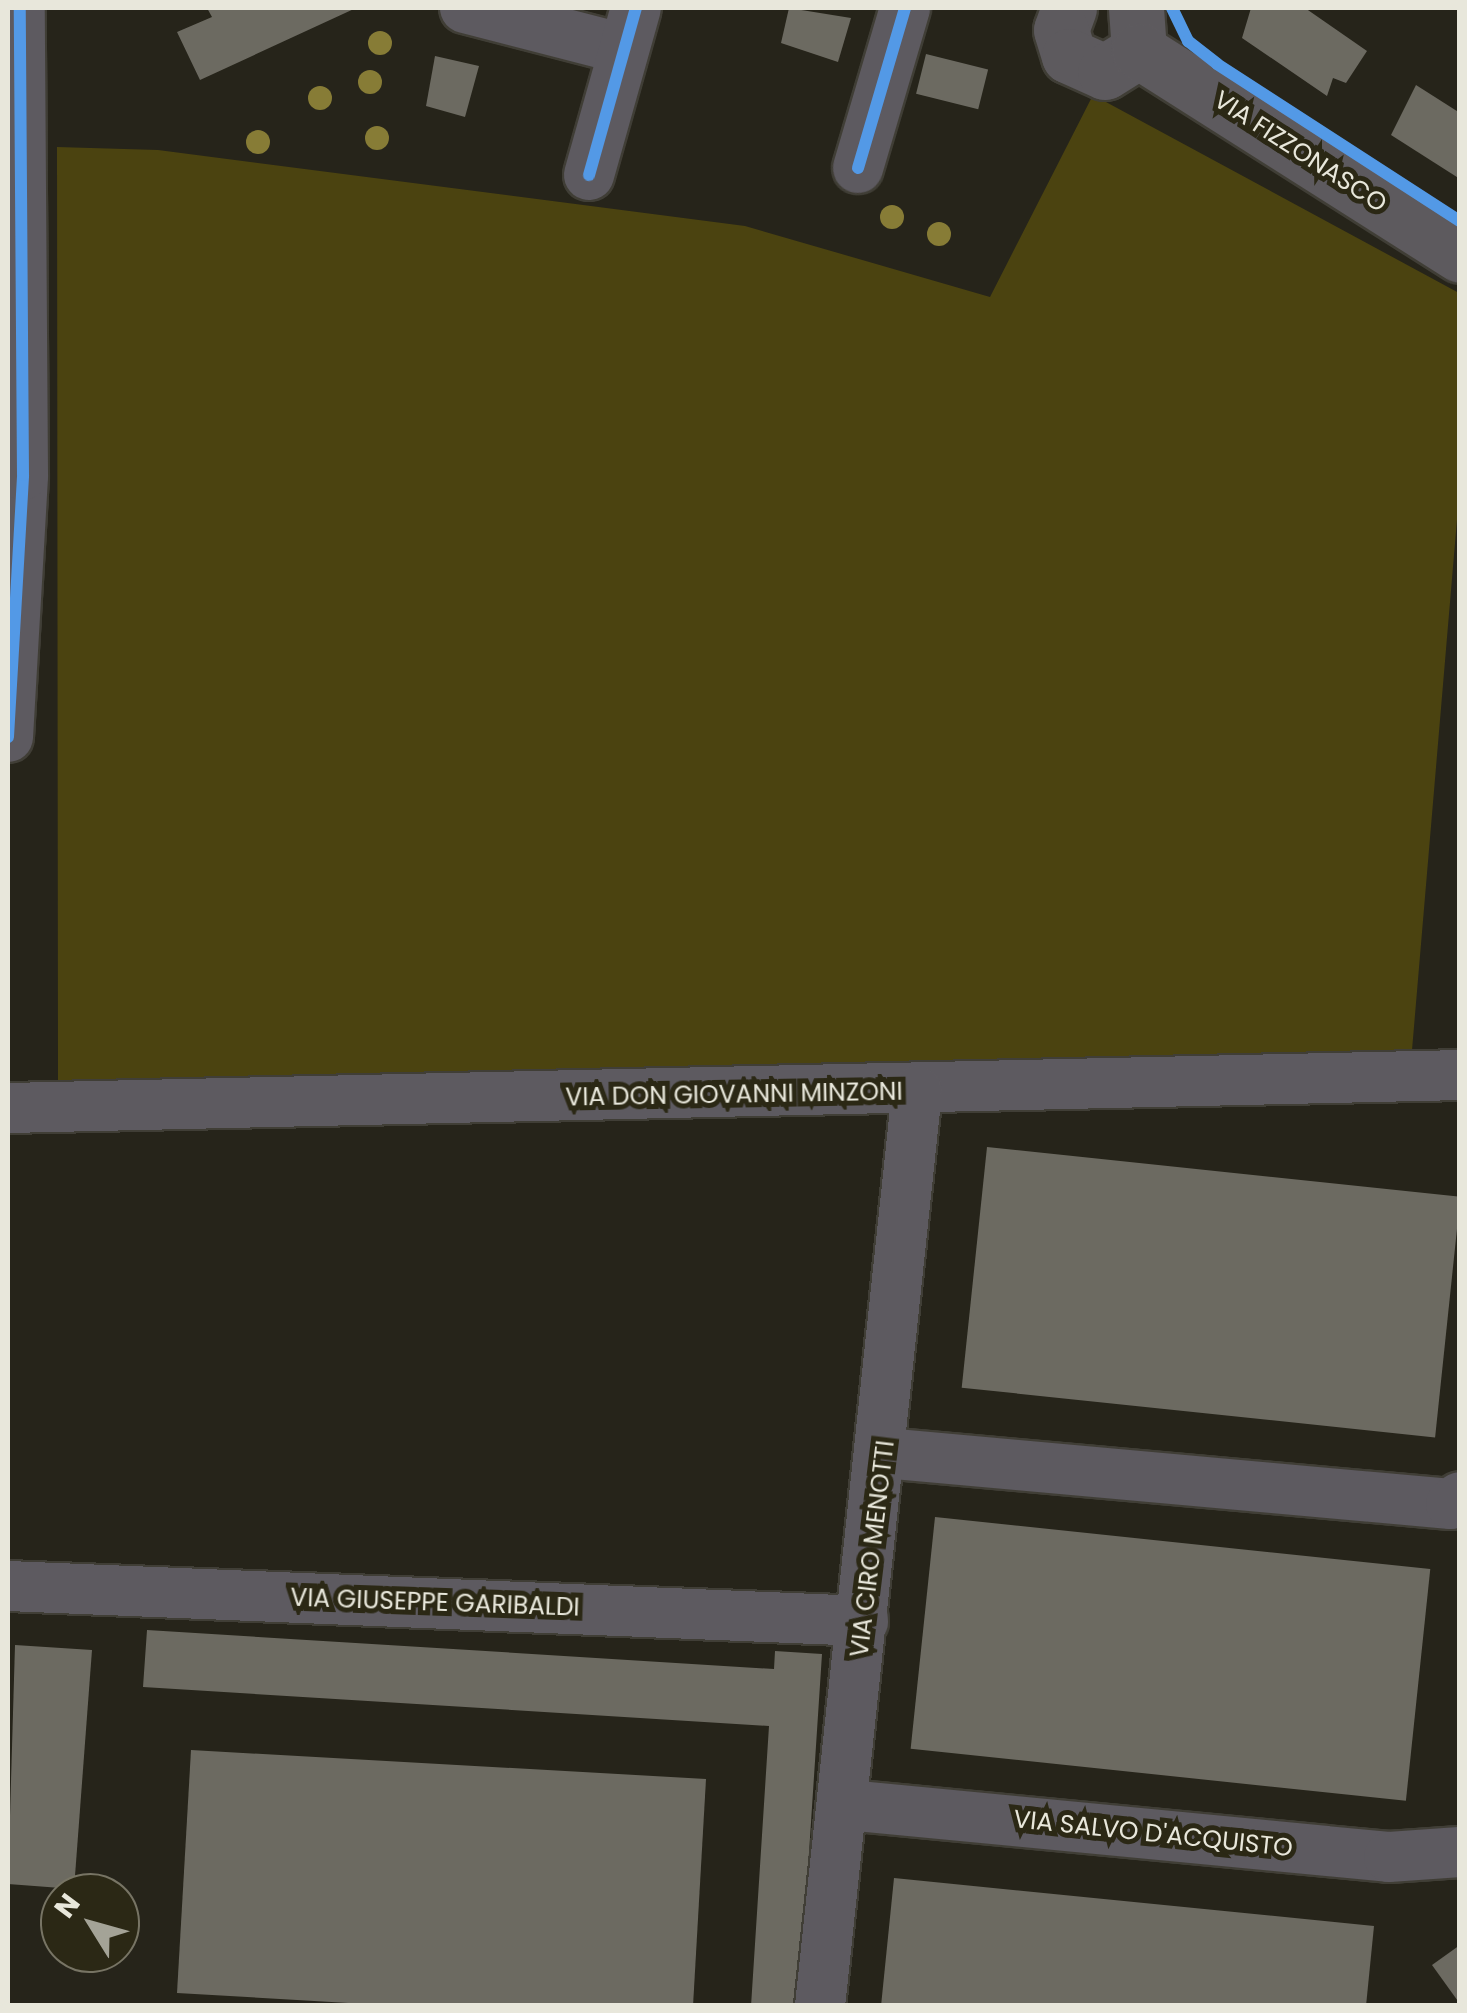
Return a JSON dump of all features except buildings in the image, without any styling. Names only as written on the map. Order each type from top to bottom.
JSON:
[{"type":"main road","name":"VIA FIZZONASCO","points":[[1069,8],[1064,44],[1079,65],[1106,72],[1138,19],[1460,255]]},
{"type":"street","points":[[8,737],[23,475],[17,167],[20,8]]},
{"type":"street","points":[[465,8],[630,28],[589,175]]},
{"type":"street","points":[[858,168],[905,8]]},
{"type":"street","name":"VIA DON GIOVANNI MINZONI","points":[[8,1108],[917,1091],[1460,1075]]},
{"type":"street","name":"VIA CIRO MENOTTI","points":[[820,2006],[847,1805],[917,1091]]},
{"type":"street","points":[[884,1453],[1451,1504],[1460,1497]]},
{"type":"street","name":"VIA GIUSEPPE GARIBALDI","points":[[8,1586],[863,1621]]},
{"type":"street","name":"VIA SALVO D'ACQUISTO","points":[[847,1805],[1390,1858],[1460,1852]]},
{"type":"shaded area","points":[[1093,95],[1459,293],[1459,496],[1411,1062],[58,1084],[57,147],[158,150],[745,226],[990,297]]},
{"type":"cycle path","points":[[8,737],[23,475],[20,8]]},
{"type":"cycle path","points":[[589,175],[636,8]]},
{"type":"cycle path","points":[[858,168],[905,8]]},
{"type":"cycle path","points":[[1172,8],[1188,41],[1217,64],[1460,221]]}]
